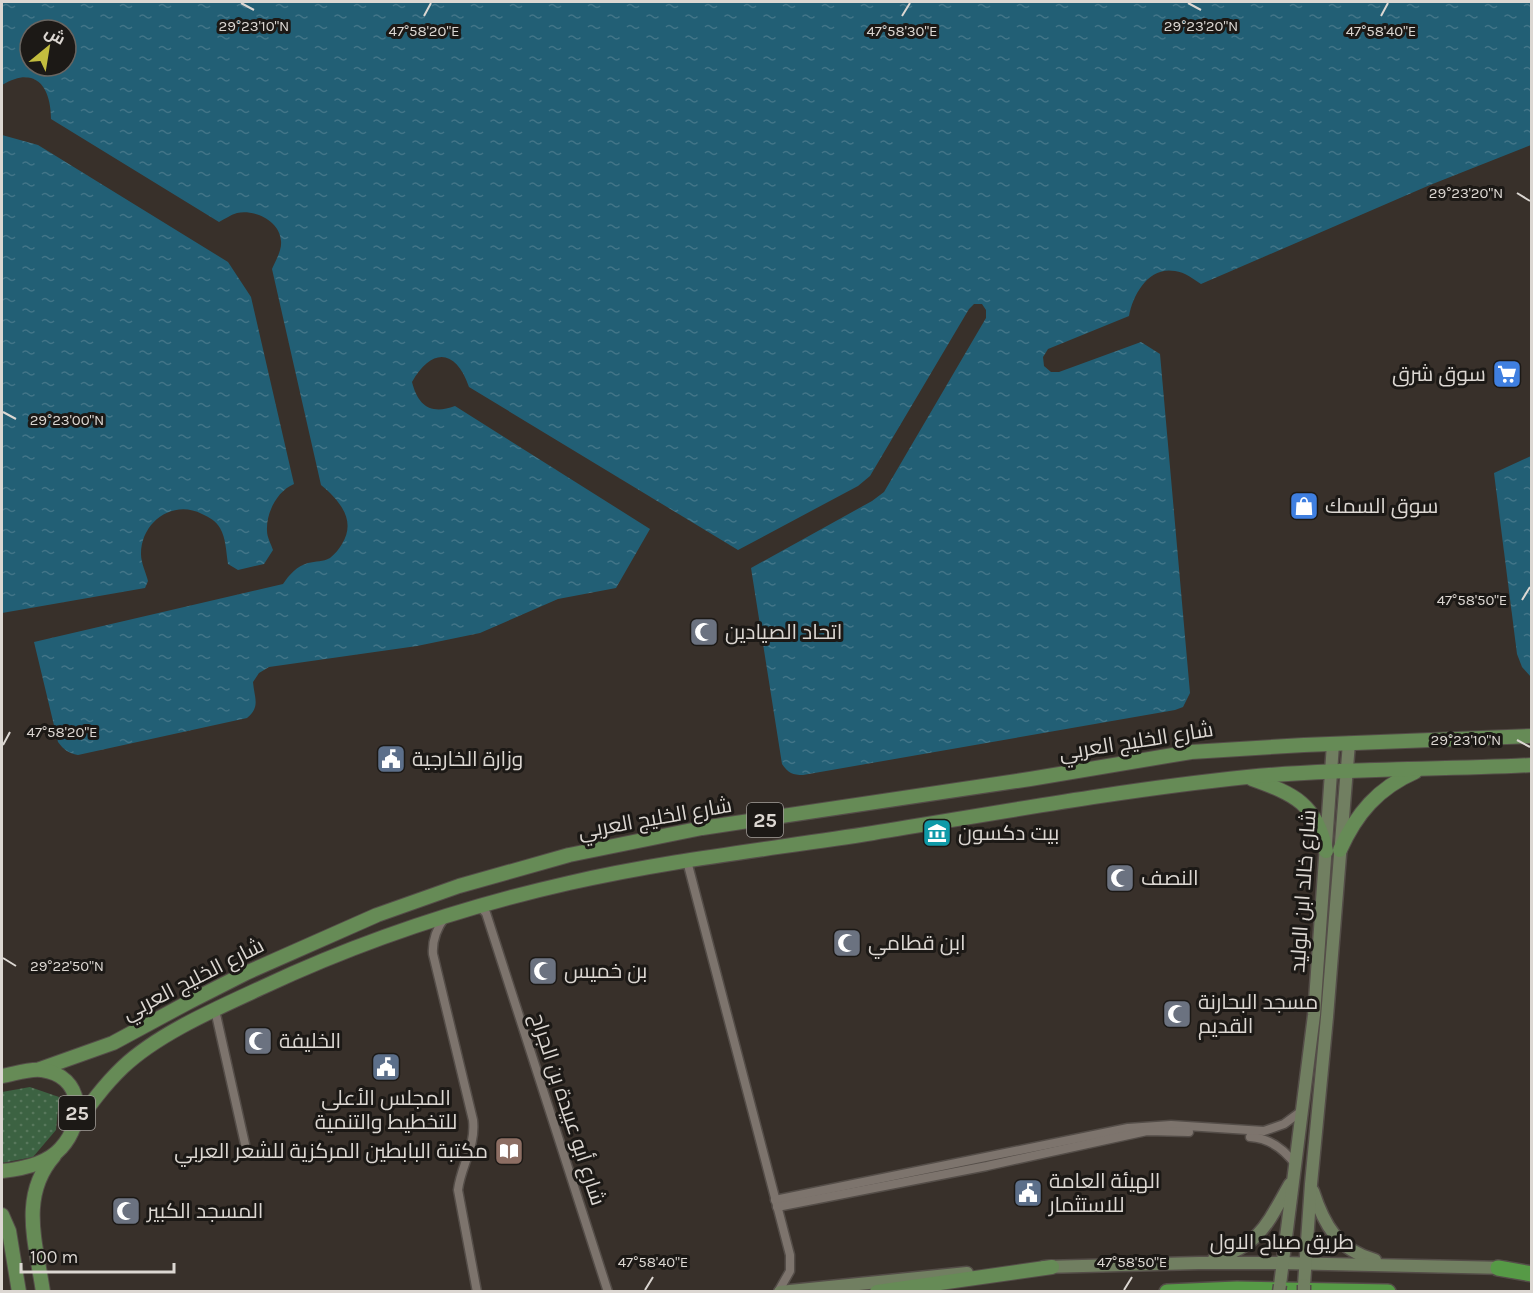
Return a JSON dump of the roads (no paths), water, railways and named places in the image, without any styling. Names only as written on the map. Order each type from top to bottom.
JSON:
[{"type":"highway","points":[[1498,1268],[1532,1274]]},
{"type":"highway","points":[[1167,1292],[1237,1289],[1388,1292]]},
{"type":"main road","name":"شارع الخليج العربي","points":[[40,1069],[113,1044],[246,973],[377,915],[459,886],[569,855],[702,828],[1025,780],[1191,752],[1532,736]]},
{"type":"main road","name":"شارع خالد ابن الوليد","points":[[1279,1288],[1303,1110],[1333,851],[1349,743]]},
{"type":"main road","name":"شارع خالد ابن الوليد","points":[[1304,1288],[1311,1184],[1329,995],[1333,744]]},
{"type":"main road","name":"شارع الخليج العربي","points":[[74,1127],[108,1082],[126,1065],[148,1047],[215,1010],[307,967],[447,914],[572,882],[687,861],[1044,805],[1247,777],[1346,771],[1532,765]]},
{"type":"main road","points":[[1247,777],[1280,789],[1304,805],[1316,820],[1333,851],[1367,805],[1394,783],[1422,768]]},
{"type":"main road","name":"25","points":[[2,1076],[40,1069],[64,1078],[74,1090],[77,1106],[74,1127],[61,1149],[39,1162],[2,1171]]},
{"type":"main road","points":[[41,1292],[32,1202],[40,1176],[61,1149]]},
{"type":"main road","points":[[1199,1263],[1227,1255],[1248,1244],[1266,1226],[1295,1171]]},
{"type":"main road","points":[[1311,1184],[1320,1214],[1336,1239],[1361,1256],[1391,1264]]},
{"type":"main road","points":[[2,1215],[9,1231],[19,1292]]},
{"type":"main road","name":"طريق صباح الاول","points":[[779,1292],[1052,1267],[1306,1263],[1532,1269]]},
{"type":"main road","points":[[877,1292],[1052,1267]]},
{"type":"main road","points":[[19,1292],[20,1280],[27,1274],[32,1274],[41,1292]]},
{"type":"street","points":[[687,861],[791,1263],[787,1278],[779,1292]]},
{"type":"street","name":"شارع أبو عبيدة بن الجراح","points":[[478,906],[486,913],[608,1292]]},
{"type":"street","points":[[447,914],[436,933],[433,954],[473,1120],[474,1138],[458,1190],[477,1292]]},
{"type":"street","points":[[215,1010],[245,1144]]},
{"type":"street","points":[[1257,1135],[1284,1124],[1303,1110]]},
{"type":"street","points":[[776,1204],[1128,1128],[1171,1125],[1257,1135],[1278,1146],[1295,1171]]},
{"type":"water","points":[[2,2],[1531,2],[1531,145],[1430,185],[1201,284],[1179,272],[1157,273],[1150,277],[1138,291],[1129,316],[1048,349],[1043,357],[1044,366],[1051,372],[1059,372],[1141,342],[1160,354],[1190,693],[1183,707],[803,775],[791,773],[782,764],[751,568],[872,501],[884,492],[986,318],[986,310],[982,304],[974,304],[969,309],[870,476],[858,486],[738,550],[469,387],[464,374],[451,359],[435,358],[420,371],[412,382],[422,403],[432,409],[447,409],[455,406],[650,529],[616,588],[558,599],[480,633],[417,646],[269,667],[259,673],[253,682],[255,706],[247,718],[78,755],[66,751],[58,742],[34,642],[283,584],[300,566],[322,561],[334,555],[341,546],[348,527],[340,504],[321,485],[272,269],[281,244],[280,234],[276,228],[265,218],[244,212],[219,222],[51,119],[48,97],[44,88],[32,78],[78,78],[78,18],[18,18],[19,78],[2,85]]},
{"type":"water","points":[[2,135],[38,145],[228,262],[251,297],[294,484],[278,497],[268,517],[268,538],[273,550],[264,564],[238,570],[228,564],[224,536],[216,523],[202,514],[180,509],[161,516],[146,532],[141,554],[148,581],[145,588],[2,613]]},
{"type":"water","points":[[1531,456],[1531,677],[1522,667],[1517,654],[1494,473]]},
{"type":"place","name":"سوق شرق","points":[[1507,374]]},
{"type":"place","name":"سوق السمك","points":[[1304,506]]},
{"type":"place","name":"اتحاد الصيادين","points":[[704,632]]},
{"type":"place","name":"وزارة الخارجية","points":[[391,759]]},
{"type":"place","name":"بيت دكسون","points":[[937,833]]},
{"type":"place","name":"النصف","points":[[1120,878]]},
{"type":"place","name":"ابن قطامي","points":[[847,943]]},
{"type":"place","name":"بن خميس","points":[[543,971]]},
{"type":"place","name":"مسجد البحارنة القديم","points":[[1177,1014]]},
{"type":"place","name":"الخليفة","points":[[258,1041]]},
{"type":"place","name":"المجلس الأعلى للتخطيط والتنمية","points":[[386,1067]]},
{"type":"place","name":"مكتبة البابطين المركزية للشعر العربي","points":[[509,1151]]},
{"type":"place","name":"الهيئة العامة للاستثمار","points":[[1028,1193]]},
{"type":"place","name":"المسجد الكبير","points":[[126,1211]]}]
